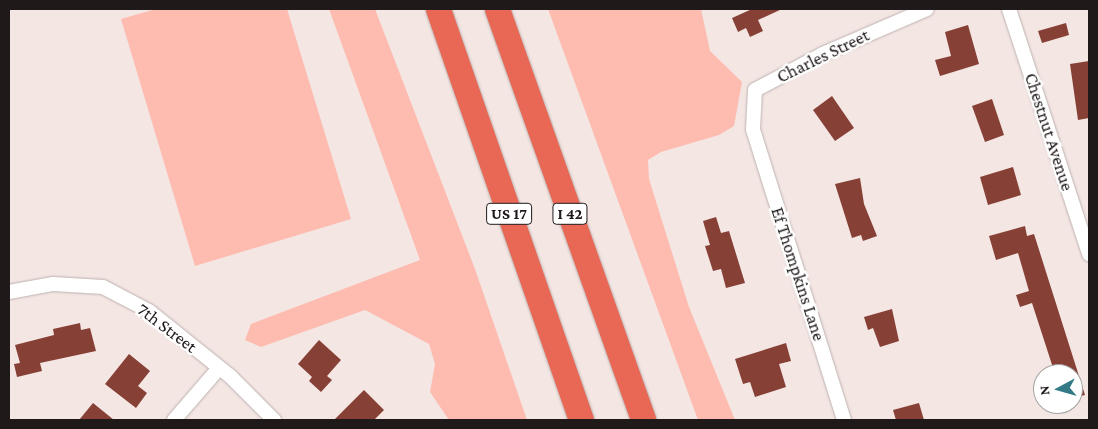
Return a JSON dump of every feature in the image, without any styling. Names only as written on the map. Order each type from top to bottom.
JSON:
[{"type":"highway","name":"US 17","points":[[438,9],[581,420]]},
{"type":"highway","name":"I 42","points":[[497,9],[643,420]]},
{"type":"street","name":"Charles Street","points":[[753,128],[755,90],[823,54],[927,9]]},
{"type":"street","name":"Chestnut Avenue","points":[[1009,9],[1089,254]]},
{"type":"street","name":"Ef Thompkins Lane","points":[[753,128],[844,420]]},
{"type":"street","name":"7th Street","points":[[9,292],[53,284],[103,287],[149,311],[220,368],[274,420]]},
{"type":"street","points":[[174,420],[220,368]]},
{"type":"shaded area","points":[[156,9],[287,9],[351,219],[195,266],[121,19]]},
{"type":"shaded area","points":[[329,9],[375,9],[475,269],[527,420],[449,420],[430,392],[435,364],[429,344],[365,310],[261,347],[245,340],[251,324],[420,260]]},
{"type":"shaded area","points":[[548,9],[701,9],[710,51],[742,82],[734,126],[719,135],[661,152],[648,160],[649,179],[689,307],[735,420],[698,420]]},
{"type":"building","points":[[752,9],[782,9],[758,20],[763,31],[750,37],[746,28],[738,32],[732,18]]},
{"type":"building","points":[[1066,23],[1069,35],[1042,43],[1038,31]]},
{"type":"building","points":[[968,25],[979,64],[940,76],[935,60],[951,56],[945,32]]},
{"type":"building","points":[[1089,61],[1089,118],[1078,120],[1070,64]]},
{"type":"building","points":[[832,96],[854,128],[835,141],[813,110]]},
{"type":"building","points":[[992,99],[1004,135],[985,142],[972,106]]},
{"type":"building","points":[[1013,167],[1021,195],[988,205],[980,177]]},
{"type":"building","points":[[860,178],[864,204],[877,236],[863,241],[861,235],[852,238],[835,184]]},
{"type":"building","points":[[716,217],[721,233],[729,231],[745,283],[726,288],[721,269],[713,271],[705,246],[710,245],[703,221]]},
{"type":"building","points":[[1025,226],[1027,236],[1034,234],[1075,364],[1052,364],[1032,303],[1020,307],[1016,295],[1029,291],[1018,253],[996,260],[989,236]]},
{"type":"building","points":[[892,309],[899,341],[880,347],[873,328],[868,330],[864,317]]},
{"type":"building","points":[[80,323],[81,330],[90,328],[96,351],[40,363],[42,371],[17,377],[14,364],[20,363],[15,345],[54,335],[53,329]]},
{"type":"building","points":[[319,340],[341,360],[327,376],[332,380],[321,392],[309,381],[312,377],[298,364]]},
{"type":"building","points":[[786,343],[791,361],[779,364],[786,387],[755,397],[750,382],[743,384],[735,359]]},
{"type":"building","points":[[129,354],[150,371],[138,386],[147,393],[136,408],[105,384]]},
{"type":"building","points":[[364,390],[384,410],[374,420],[334,420]]},
{"type":"building","points":[[93,403],[114,420],[79,420]]},
{"type":"building","points":[[919,403],[924,420],[896,420],[893,410]]}]
